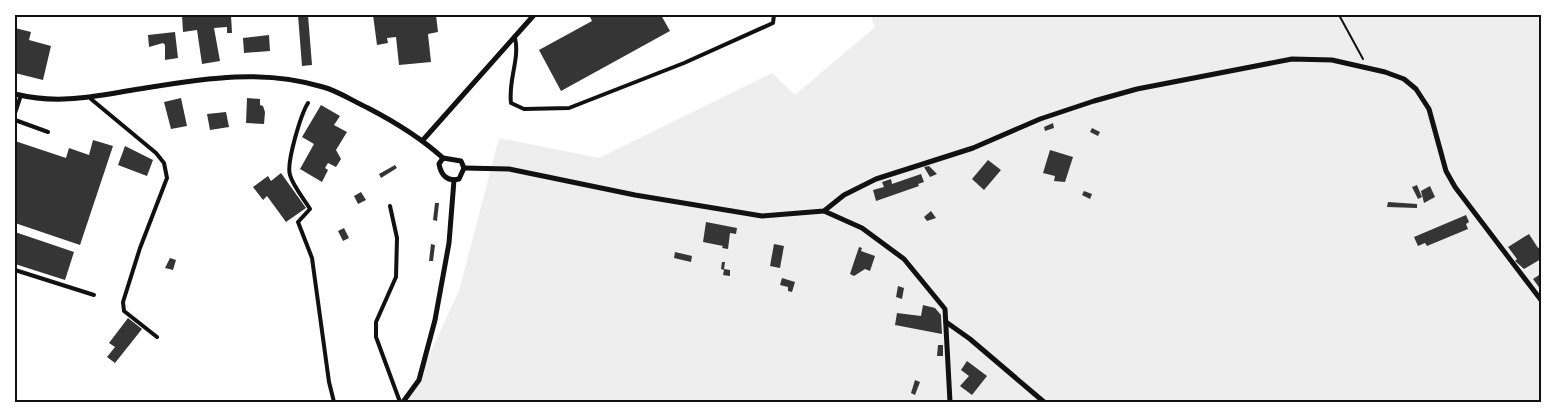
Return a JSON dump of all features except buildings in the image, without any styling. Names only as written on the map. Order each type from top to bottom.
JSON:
[{"type":"street","points":[[423,140],[534,15]]},
{"type":"street","points":[[824,211],[844,196],[876,179],[973,148],[1049,116],[1137,89],[1292,59],[1332,60],[1366,66],[1404,79],[1419,93],[1431,114],[1446,171],[1455,187],[1541,300]]},
{"type":"street","points":[[18,95],[34,98],[91,99],[219,77],[270,76],[325,87],[378,113],[423,140],[443,158],[461,161],[464,168],[463,174],[454,180]]},
{"type":"street","points":[[443,158],[439,164],[443,175],[454,180]]},
{"type":"street","points":[[464,168],[509,169],[635,195],[762,216],[824,211],[862,228],[904,260],[945,309],[950,402]]},
{"type":"street","points":[[402,402],[419,380],[435,320],[449,243],[454,180]]},
{"type":"street","points":[[946,322],[970,339],[1044,402]]},
{"type":"lane","points":[[515,38],[518,51],[509,89],[510,103],[524,109],[569,108],[684,63],[773,23],[774,15]]},
{"type":"lane","points":[[15,113],[18,95]]},
{"type":"lane","points":[[91,99],[156,153],[164,163],[167,178],[140,248],[123,302],[124,312],[157,337]]},
{"type":"lane","points":[[308,103],[302,113],[296,140],[289,158],[289,175],[310,209],[298,222],[312,258],[326,364],[334,402]]},
{"type":"lane","points":[[15,120],[48,132]]},
{"type":"lane","points":[[390,206],[397,238],[396,277],[376,322],[376,337],[402,402]]},
{"type":"lane","points":[[15,270],[94,295]]},
{"type":"path","points":[[1339,15],[1366,66]]},
{"type":"shaded area","points":[[870,15],[1541,15],[1541,402],[407,402],[459,291],[499,138],[599,158],[772,73],[795,95],[875,27]]}]
